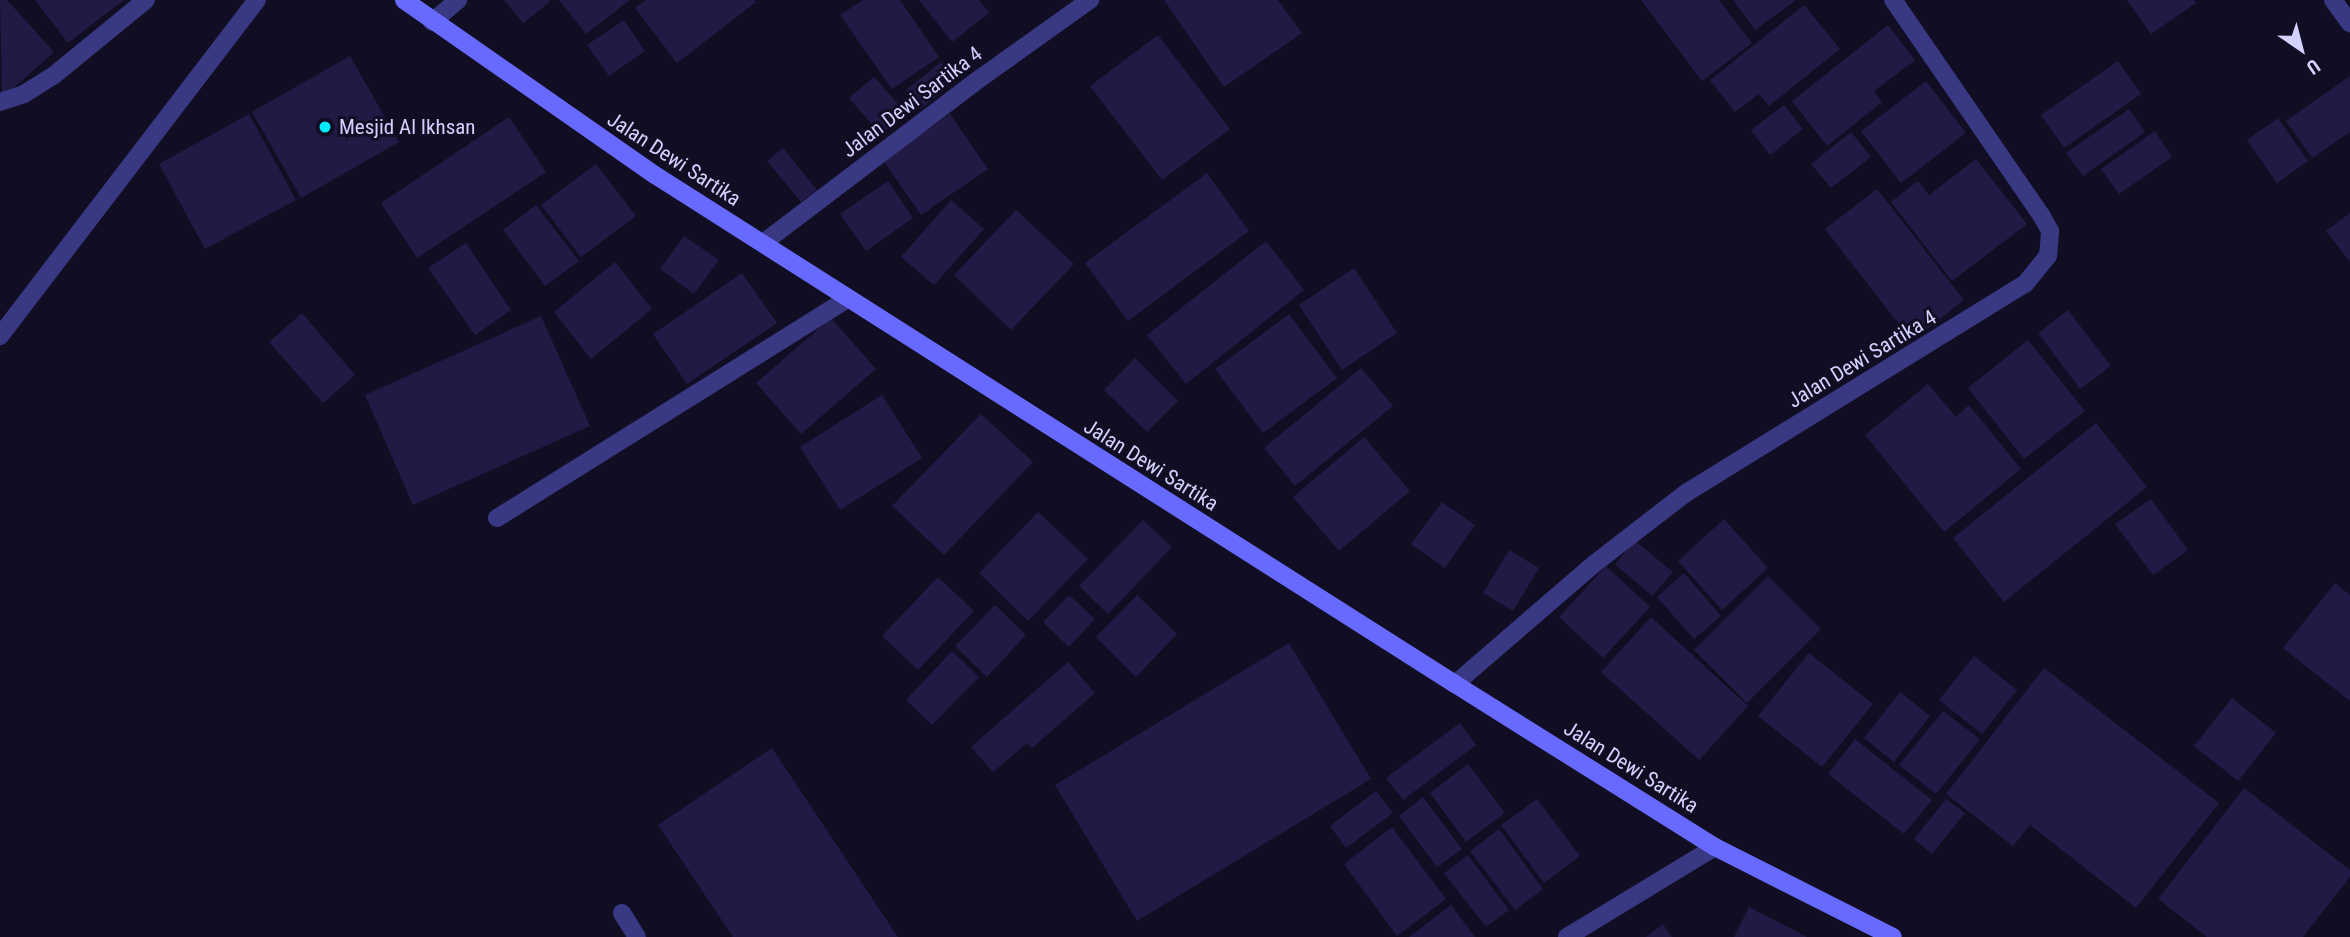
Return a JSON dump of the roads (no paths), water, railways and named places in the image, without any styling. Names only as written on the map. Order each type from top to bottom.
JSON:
[{"type":"main road","name":"Jalan Dewi Sartika","points":[[404,0],[655,175],[763,243],[846,300],[1455,684],[1715,847],[1893,937]]},
{"type":"street","points":[[0,102],[24,94],[53,76],[146,0]]},
{"type":"street","points":[[0,336],[257,0]]},
{"type":"street","points":[[432,22],[458,0]]},
{"type":"street","name":"Jalan Dewi Sartika 4","points":[[763,243],[982,77],[1090,0]]},
{"type":"street","name":"Jalan Dewi Sartika 4","points":[[1455,684],[1594,564],[1686,493],[2025,284],[2048,256],[2050,231],[2041,215],[1893,0]]},
{"type":"street","points":[[2333,0],[2350,23]]},
{"type":"street","points":[[497,518],[846,300]]},
{"type":"street","points":[[1567,937],[1715,847]]},
{"type":"street","points":[[622,913],[637,937]]},
{"type":"place","name":"Mesjid Al Ikhsan","points":[[325,127]]}]
